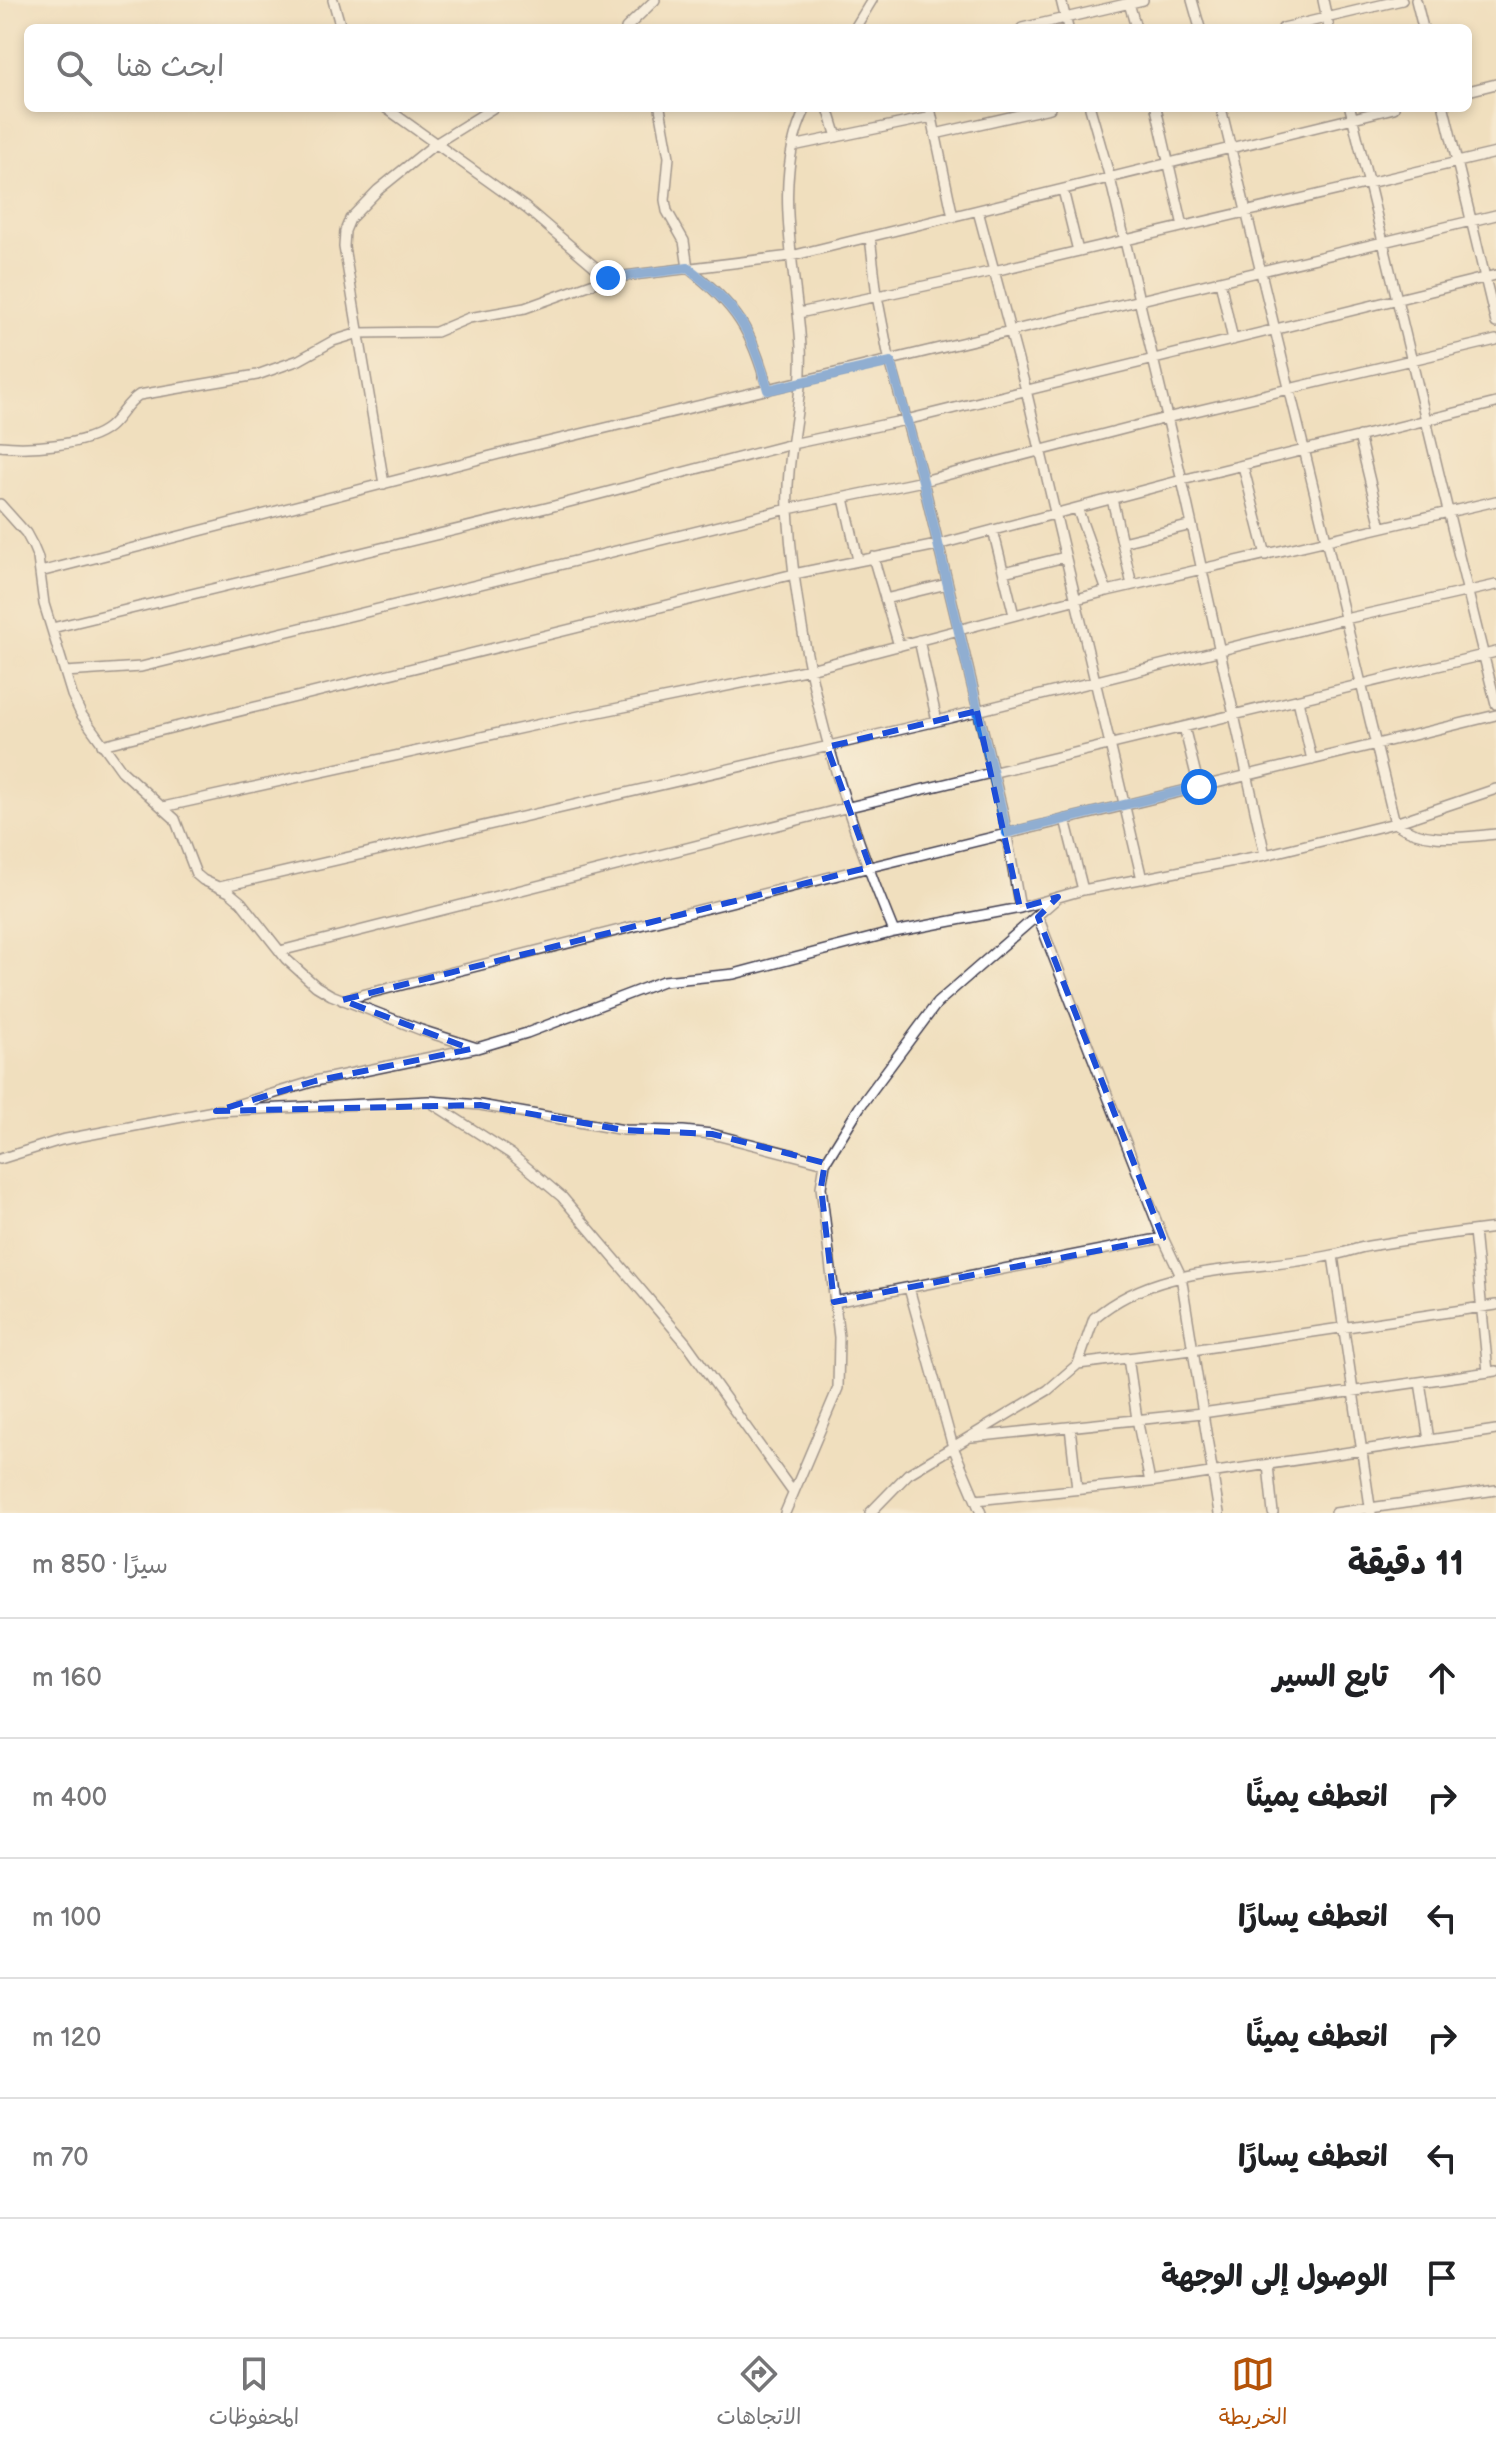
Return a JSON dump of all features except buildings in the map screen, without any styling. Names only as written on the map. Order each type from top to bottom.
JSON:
[{"type":"street","points":[[333,0],[340,24]]},
{"type":"street","points":[[638,23],[655,0]]},
{"type":"street","points":[[857,24],[872,0]]},
{"type":"street","points":[[1061,0],[1067,23],[1143,0]]},
{"type":"street","points":[[1192,0],[1199,24]]},
{"type":"street","points":[[1323,0],[1328,23],[1381,3],[1402,0]]},
{"type":"street","points":[[1416,0],[1422,24]]},
{"type":"street","points":[[1129,3],[1135,24]]},
{"type":"street","points":[[1472,90],[1496,84]]},
{"type":"street","points":[[391,112],[526,208],[608,278]]},
{"type":"street","points":[[384,484],[344,247],[345,231],[350,219],[378,190],[435,144],[487,112]]},
{"type":"street","points":[[661,112],[669,157],[665,200],[667,211],[684,241],[688,268],[714,289],[749,332],[768,390]]},
{"type":"street","points":[[805,112],[788,173],[791,256],[799,313],[802,381],[792,444],[788,509],[794,574],[827,747],[894,932]]},
{"type":"street","points":[[829,112],[837,137]]},
{"type":"street","points":[[793,146],[931,112],[953,217]]},
{"type":"street","points":[[935,134],[1032,112]]},
{"type":"street","points":[[1091,112],[1110,178],[1182,480],[1265,855]]},
{"type":"street","points":[[1157,112],[1183,226]]},
{"type":"street","points":[[1222,112],[1395,823],[1409,833],[1427,837],[1496,834]]},
{"type":"street","points":[[1445,112],[1496,323]]},
{"type":"street","points":[[0,446],[57,446],[107,429],[139,395],[257,375],[299,360],[333,341],[359,333],[436,332],[469,318],[525,308],[608,278],[791,256],[1231,149],[1351,113],[1496,704]]},
{"type":"street","points":[[799,313],[994,271],[1496,153]]},
{"type":"street","points":[[1063,190],[1078,251]]},
{"type":"street","points":[[978,211],[1026,390],[1142,879]]},
{"type":"street","points":[[40,572],[802,381],[1496,215]]},
{"type":"street","points":[[870,237],[877,296],[891,362],[923,481],[1007,833],[1020,908]]},
{"type":"street","points":[[52,628],[550,507],[792,444],[906,420],[1496,275]]},
{"type":"street","points":[[1220,281],[1233,340]]},
{"type":"street","points":[[65,672],[141,667],[788,509],[923,481],[1166,418],[1496,340]]},
{"type":"street","points":[[102,745],[794,574],[937,545],[1182,480],[1496,403]]},
{"type":"street","points":[[1359,436],[1381,527]]},
{"type":"street","points":[[1243,466],[1266,555]]},
{"type":"street","points":[[844,498],[858,560]]},
{"type":"street","points":[[1112,499],[1132,585]]},
{"type":"street","points":[[163,807],[545,723],[810,669],[1107,591],[1496,501]]},
{"type":"street","points":[[0,504],[26,533],[38,558],[52,628],[81,714],[122,771],[163,807],[179,828],[196,874],[241,902],[280,951],[316,986],[342,1000],[477,1048]]},
{"type":"street","points":[[1077,508],[1107,591]]},
{"type":"street","points":[[1122,542],[1192,525]]},
{"type":"street","points":[[993,530],[1014,615]]},
{"type":"street","points":[[873,557],[899,646]]},
{"type":"street","points":[[1004,572],[1065,557]]},
{"type":"street","points":[[885,599],[947,584]]},
{"type":"street","points":[[220,887],[937,721],[1345,619],[1496,585]]},
{"type":"street","points":[[919,640],[937,721]]},
{"type":"street","points":[[280,951],[849,807],[1496,652]]},
{"type":"street","points":[[1298,700],[1312,760]]},
{"type":"street","points":[[342,1000],[1124,804],[1496,715]]},
{"type":"street","points":[[1184,727],[1199,787]]},
{"type":"street","points":[[0,1159],[61,1140],[216,1111],[315,1081],[477,1048],[527,1033],[649,984],[734,974],[894,932],[1020,908],[1083,890],[1265,855],[1395,823],[1496,789]]},
{"type":"street","points":[[1065,819],[1083,890]]},
{"type":"street","points":[[785,1513],[838,1388],[839,1337],[821,1187],[825,1163],[859,1108],[937,1003],[1058,897]]},
{"type":"street","points":[[1038,917],[1163,1238],[1181,1276],[1219,1513]]},
{"type":"street","points":[[216,1111],[429,1101],[480,1105],[624,1130],[712,1134],[825,1163]]},
{"type":"street","points":[[429,1101],[511,1154],[562,1197],[686,1343],[792,1491]]},
{"type":"street","points":[[870,1513],[908,1474],[1048,1390],[1078,1364],[1094,1318],[1123,1300],[1181,1276],[1333,1256],[1371,1245],[1496,1228]]},
{"type":"street","points":[[969,1437],[1202,1413],[1492,1372],[1474,1231]]},
{"type":"street","points":[[834,1302],[1163,1238]]},
{"type":"street","points":[[1333,1256],[1371,1511]]},
{"type":"street","points":[[909,1288],[953,1447],[981,1513]]},
{"type":"street","points":[[1078,1364],[1496,1305]]},
{"type":"street","points":[[1128,1358],[1150,1482]]},
{"type":"street","points":[[1420,1382],[1429,1440]]},
{"type":"street","points":[[1070,1427],[1077,1489]]},
{"type":"street","points":[[976,1500],[1150,1482],[1496,1430]]},
{"type":"street","points":[[1268,1465],[1273,1513]]},
{"type":"street","points":[[1335,1513],[1371,1511],[1496,1490]]},
{"type":"highlighted area","points":[[977,711],[1020,908],[1058,897],[1038,917],[1163,1238],[834,1302],[821,1187],[825,1163],[712,1134],[624,1130],[480,1105],[216,1111],[315,1081],[471,1049],[342,1000],[870,867],[827,747]]},
{"type":"route","points":[[608,278],[688,268],[714,289],[749,332],[768,390],[891,362],[923,481],[1007,833],[1199,787]]}]
